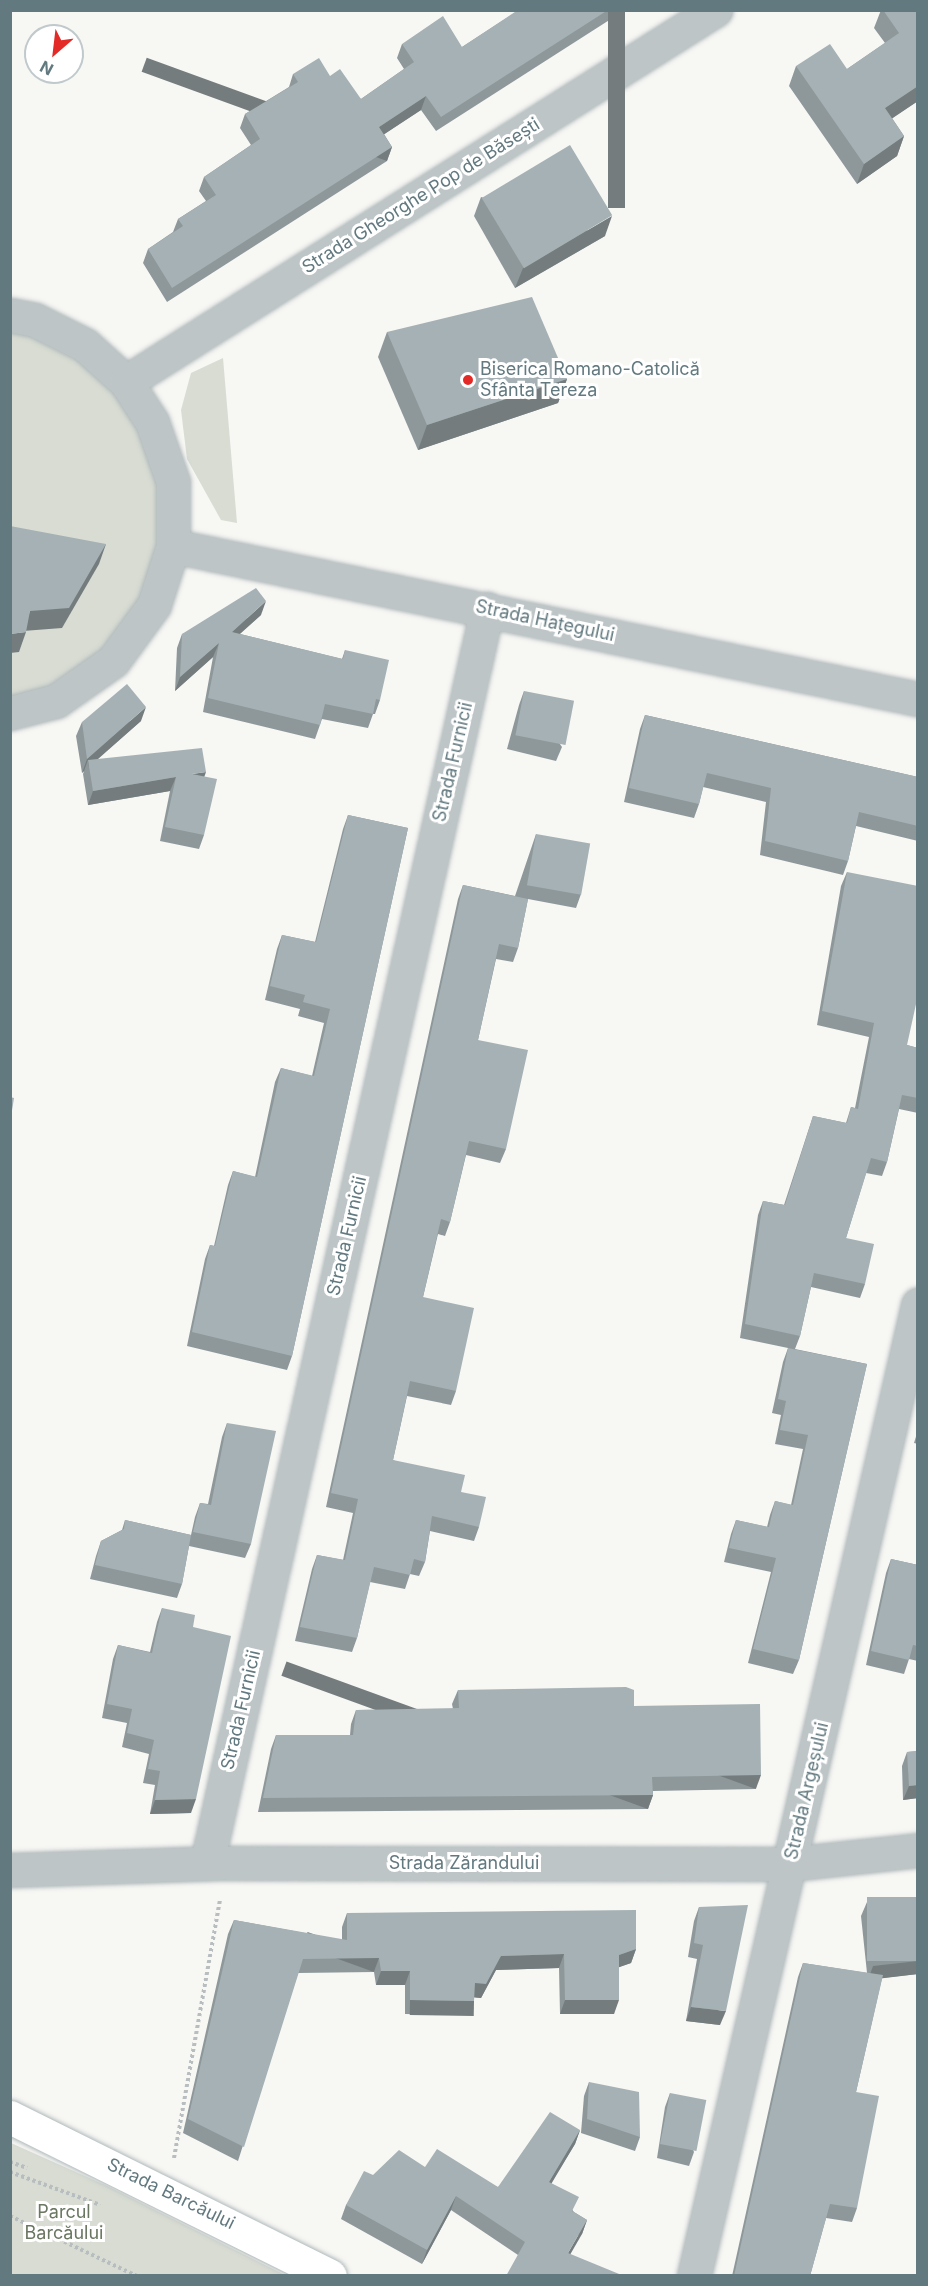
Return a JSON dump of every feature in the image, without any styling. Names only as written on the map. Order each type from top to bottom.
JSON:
[{"type":"street","name":"Strada Gheorghe Pop de Băsești","points":[[126,382],[715,10]]},
{"type":"street","points":[[10,315],[35,320],[85,345],[126,382],[152,422],[173,482],[173,546],[154,605],[113,661],[56,701],[10,713]]},
{"type":"street","name":"Strada Hațegului","points":[[173,546],[918,699]]},
{"type":"street","name":"Strada Furnicii","points":[[216,1863],[487,609]]},
{"type":"street","name":"Strada Argeșului","points":[[694,2276],[918,1305]]},
{"type":"street","name":"Strada Zărandului","points":[[10,1870],[216,1863],[790,1864],[918,1850]]},
{"type":"street","name":"Strada Barcăului","points":[[10,2117],[168,2192],[330,2276]]},
{"type":"path","points":[[168,2192],[216,1863]]},
{"type":"path","points":[[10,2172],[103,2206]]},
{"type":"path","points":[[10,2216],[137,2276]]},
{"type":"green space","points":[[11,315],[35,320],[152,422],[173,546],[113,661],[11,713]]},
{"type":"green space","points":[[223,358],[237,523],[221,520],[187,459],[181,410],[191,373]]},
{"type":"green space","name":"Parcul Barcăului","points":[[11,2143],[105,2185],[285,2275],[11,2275]]},
{"type":"building","points":[[518,10],[608,10],[441,117],[426,96],[379,127],[392,147],[172,288],[148,249],[183,226],[178,219],[216,195],[204,177],[260,139],[245,114],[298,82],[293,74],[319,58],[330,76],[340,69],[361,99],[414,62],[402,44],[443,16],[462,47]]},
{"type":"building","points":[[883,10],[918,10],[918,86],[885,108],[904,136],[864,164],[796,66],[830,44],[847,69],[899,33]]},
{"type":"building","points":[[570,145],[612,215],[524,268],[482,198]]},
{"type":"building","name":"Biserica Romano-Catolică Sfânta Tereza","points":[[532,297],[567,379],[427,425],[387,332]]},
{"type":"building","points":[[10,526],[106,544],[69,608],[30,611],[26,632],[10,634]]},
{"type":"building","points":[[256,588],[266,601],[232,632],[343,659],[345,650],[389,660],[380,700],[376,699],[373,714],[325,704],[320,725],[208,698],[219,643],[180,677],[182,634]]},
{"type":"building","points":[[127,684],[146,707],[87,759],[82,722]]},
{"type":"building","points":[[524,691],[574,701],[565,745],[515,735]]},
{"type":"building","points":[[645,715],[918,777],[918,826],[859,812],[848,861],[765,841],[771,788],[707,773],[699,804],[629,788]]},
{"type":"building","points":[[202,748],[206,772],[192,774],[217,779],[204,835],[165,827],[176,777],[93,791],[88,760]]},
{"type":"building","points":[[348,815],[408,828],[292,1356],[192,1332],[210,1245],[215,1246],[233,1171],[257,1177],[281,1068],[314,1076],[330,1009],[303,1002],[305,995],[270,986],[282,935],[316,942]]},
{"type":"building","points":[[536,834],[590,844],[581,895],[527,885]]},
{"type":"building","points":[[847,872],[918,886],[918,995],[907,1045],[918,1048],[918,1098],[902,1095],[887,1162],[871,1158],[846,1238],[874,1244],[865,1284],[814,1273],[800,1336],[745,1324],[763,1201],[785,1205],[813,1116],[847,1123],[851,1107],[858,1109],[874,1023],[822,1011]]},
{"type":"building","points":[[463,885],[528,899],[518,948],[499,944],[478,1040],[528,1050],[506,1149],[469,1141],[450,1222],[441,1219],[423,1297],[474,1308],[456,1391],[410,1381],[393,1460],[465,1475],[461,1492],[486,1497],[479,1527],[432,1516],[425,1562],[414,1559],[410,1575],[374,1567],[357,1638],[300,1627],[317,1555],[345,1560],[358,1499],[331,1493]]},
{"type":"building","points":[[10,1097],[14,1098],[10,1123]]},
{"type":"building","points":[[788,1348],[867,1364],[799,1660],[753,1649],[776,1558],[729,1548],[736,1520],[769,1527],[775,1501],[793,1505],[808,1435],[780,1430],[786,1401],[778,1399]]},
{"type":"building","points":[[227,1423],[276,1431],[251,1544],[193,1532],[200,1503],[211,1505]]},
{"type":"building","points":[[125,1520],[191,1535],[182,1584],[95,1565],[101,1541],[124,1529]]},
{"type":"building","points":[[891,1559],[918,1565],[918,1646],[913,1645],[909,1660],[871,1651]]},
{"type":"building","points":[[162,1608],[195,1615],[193,1627],[231,1636],[196,1799],[155,1800],[160,1771],[148,1769],[154,1740],[127,1733],[132,1709],[107,1704],[118,1645],[152,1653]]},
{"type":"building","points":[[626,1687],[634,1690],[634,1706],[760,1704],[761,1775],[652,1777],[653,1795],[263,1798],[276,1735],[353,1735],[356,1710],[459,1708],[458,1690]]},
{"type":"building","points":[[918,1751],[918,1785],[909,1786],[907,1752]]},
{"type":"building","points":[[867,1897],[918,1897],[918,1961],[867,1961]]},
{"type":"building","points":[[748,1905],[726,2011],[691,2007],[703,1945],[694,1943],[699,1907]]},
{"type":"building","points":[[636,1910],[636,1949],[619,1955],[619,2000],[565,2000],[564,1954],[501,1956],[486,1984],[475,1983],[474,2001],[410,2000],[410,1971],[381,1971],[379,1958],[303,1959],[244,2147],[188,2119],[234,1920],[347,1940],[347,1913]]},
{"type":"building","points":[[803,1963],[883,1975],[856,2092],[879,2096],[857,2208],[830,2204],[810,2276],[734,2276]]},
{"type":"building","points":[[589,2082],[639,2092],[640,2137],[587,2119]]},
{"type":"building","points":[[670,2093],[706,2100],[696,2151],[660,2144]]},
{"type":"building","points":[[550,2112],[580,2130],[549,2182],[579,2197],[572,2211],[587,2220],[568,2253],[624,2276],[506,2276],[525,2242],[456,2196],[427,2250],[346,2205],[364,2171],[373,2175],[399,2150],[425,2167],[437,2149],[498,2187]]},
{"type":"place","name":"Biserica Romano-Catolică Sfânta Tereza","points":[[468,380]]}]
